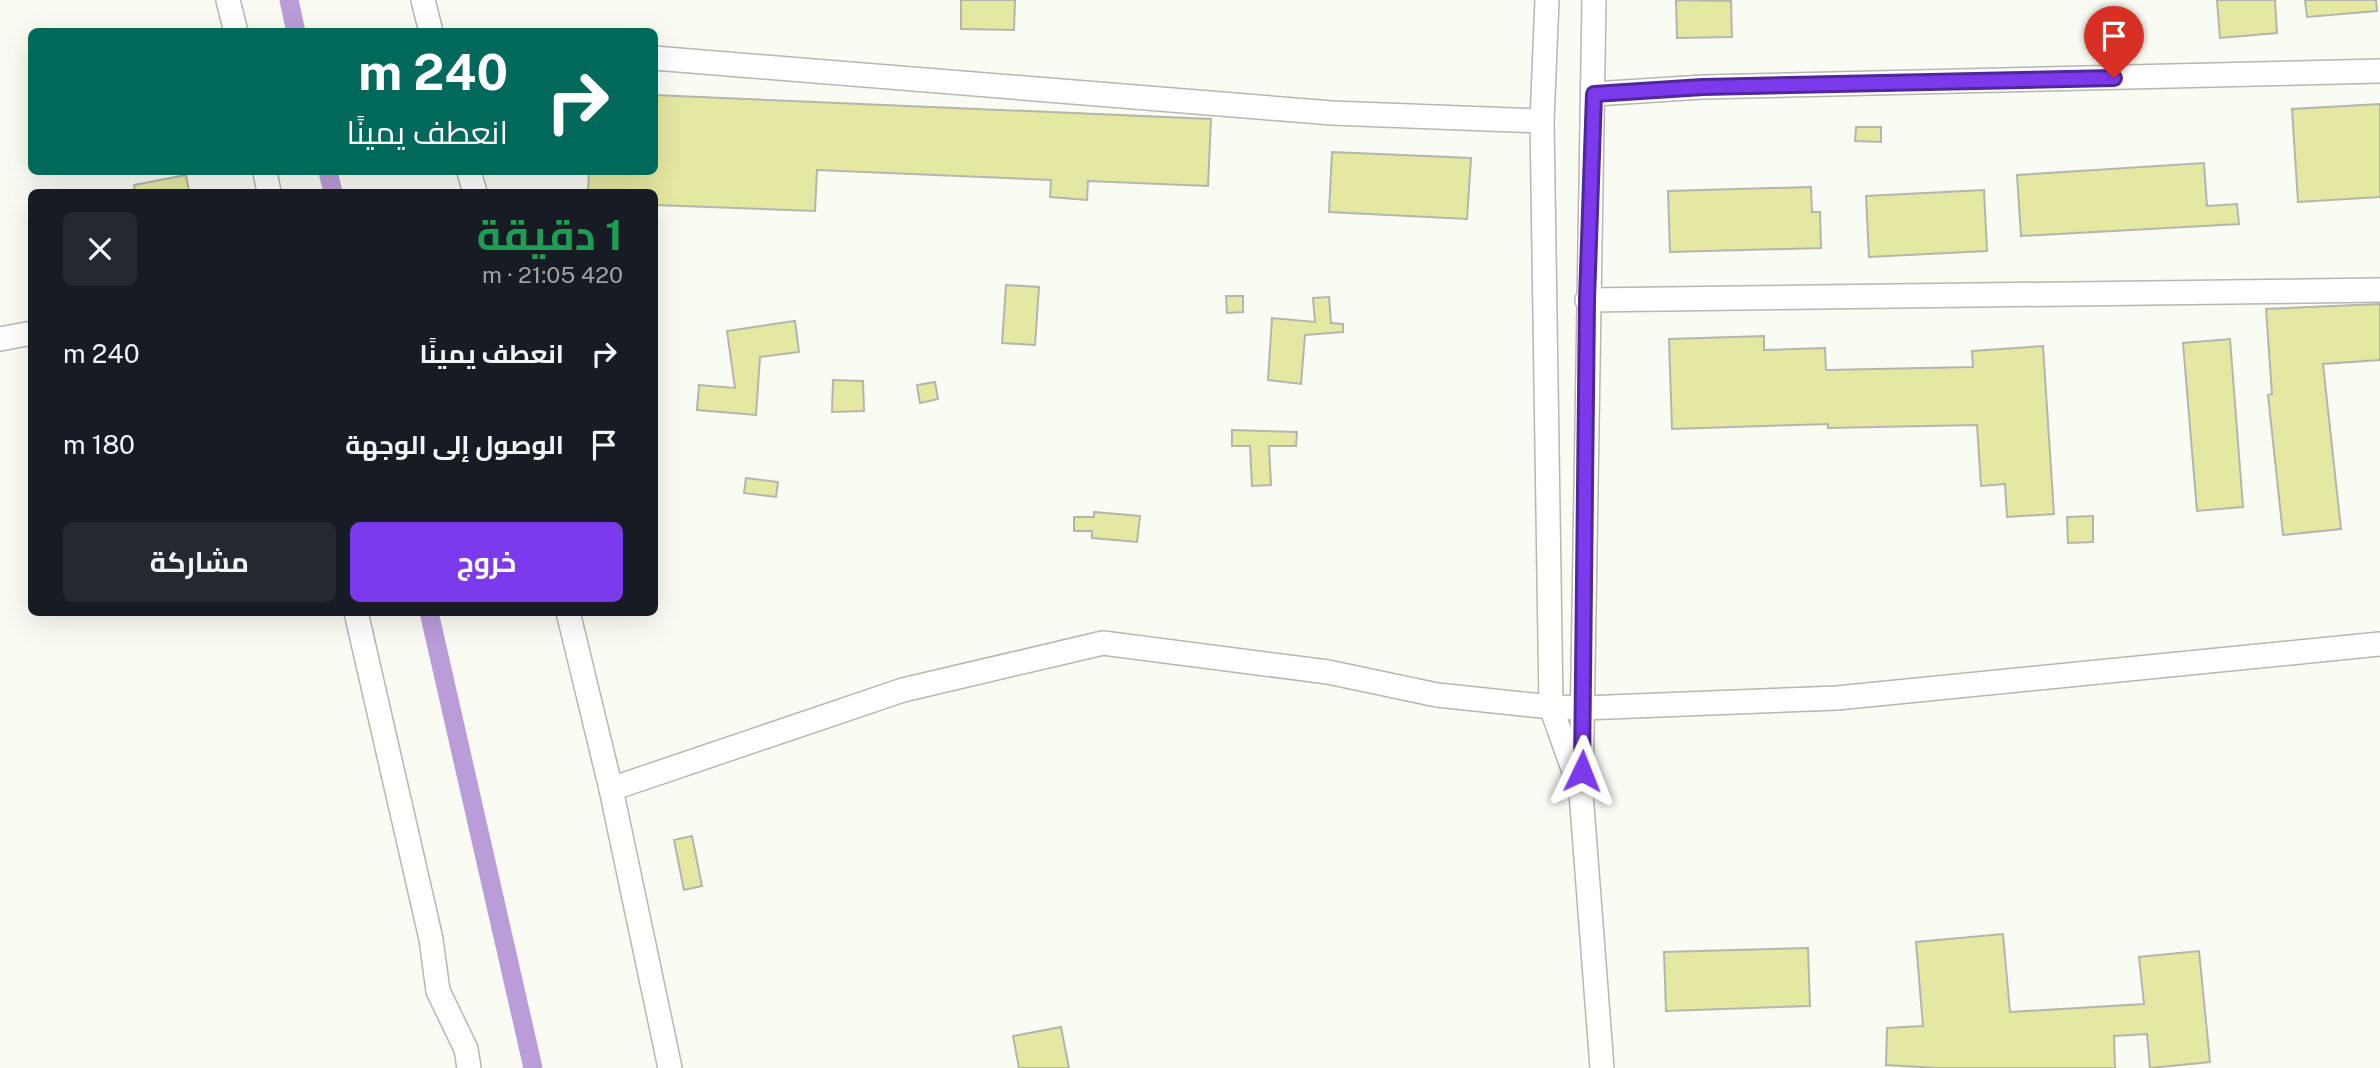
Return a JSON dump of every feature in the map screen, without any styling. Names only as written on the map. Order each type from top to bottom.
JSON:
[{"type":"street","points":[[228,0],[235,28]]},
{"type":"street","points":[[424,0],[430,28]]},
{"type":"street","points":[[1547,0],[1542,121],[1551,707],[1581,793]]},
{"type":"street","points":[[1594,0],[1581,793],[1602,1068]]},
{"type":"street","points":[[658,58],[1332,113],[1542,121]]},
{"type":"street","points":[[1594,94],[1703,87],[2380,71]]},
{"type":"street","points":[[1587,300],[2380,290]]},
{"type":"street","points":[[0,340],[28,334]]},
{"type":"street","points":[[1547,483],[1586,483]]},
{"type":"street","points":[[357,616],[431,939],[438,990],[466,1049],[469,1068]]},
{"type":"street","points":[[569,616],[611,789],[670,1068]]},
{"type":"street","points":[[1550,630],[1585,626]]},
{"type":"street","points":[[611,789],[903,690],[1103,643],[1328,672],[1437,695],[1584,708],[1837,698],[2380,643]]},
{"type":"building","points":[[961,0],[1015,0],[1014,30],[961,29]]},
{"type":"building","points":[[1676,0],[1731,1],[1732,37],[1677,38]]},
{"type":"building","points":[[2217,0],[2275,0],[2277,33],[2220,38]]},
{"type":"building","points":[[2305,0],[2376,0],[2377,11],[2307,17]]},
{"type":"building","points":[[658,95],[1211,119],[1208,186],[1088,181],[1087,200],[1050,197],[1051,180],[817,170],[815,211],[658,205],[658,189],[588,189],[589,175],[658,175]]},
{"type":"building","points":[[2380,104],[2380,197],[2298,202],[2292,109]]},
{"type":"building","points":[[1856,127],[1881,127],[1881,142],[1855,141]]},
{"type":"building","points":[[1332,152],[1471,158],[1467,219],[1329,212]]},
{"type":"building","points":[[2204,163],[2207,206],[2237,204],[2239,224],[2021,236],[2017,175]]},
{"type":"building","points":[[186,175],[189,189],[135,189],[134,185]]},
{"type":"building","points":[[1811,187],[1812,212],[1820,212],[1821,248],[1670,252],[1668,191]]},
{"type":"building","points":[[1984,190],[1987,251],[1869,257],[1866,196]]},
{"type":"building","points":[[1006,285],[1039,287],[1035,345],[1002,343]]},
{"type":"building","points":[[1226,296],[1243,296],[1243,312],[1227,313]]},
{"type":"building","points":[[1329,297],[1331,323],[1343,324],[1343,332],[1305,335],[1301,384],[1268,380],[1272,318],[1315,322],[1313,298]]},
{"type":"building","points":[[2380,304],[2380,360],[2323,364],[2341,529],[2283,535],[2268,395],[2272,394],[2266,309]]},
{"type":"building","points":[[795,321],[799,352],[760,357],[756,415],[697,410],[699,385],[735,388],[727,331]]},
{"type":"building","points":[[1764,336],[1764,350],[1825,348],[1826,370],[1973,367],[1972,351],[2043,346],[2054,514],[2007,517],[2005,484],[1981,486],[1977,425],[1828,428],[1828,424],[1672,429],[1669,339]]},
{"type":"building","points":[[2230,339],[2243,507],[2197,511],[2183,343]]},
{"type":"building","points":[[833,380],[863,381],[864,411],[832,412]]},
{"type":"building","points":[[935,382],[938,399],[920,403],[917,385]]},
{"type":"building","points":[[1232,430],[1297,432],[1296,446],[1269,446],[1271,485],[1252,486],[1250,446],[1232,446]]},
{"type":"building","points":[[746,478],[778,482],[776,497],[744,493]]},
{"type":"building","points":[[1094,512],[1140,516],[1137,542],[1092,538],[1092,531],[1074,531],[1074,517],[1094,517]]},
{"type":"building","points":[[2093,516],[2093,542],[2068,543],[2067,517]]},
{"type":"building","points":[[692,836],[702,886],[684,890],[674,840]]},
{"type":"building","points":[[2003,934],[2010,1012],[2144,1004],[2139,957],[2199,951],[2210,1062],[2150,1068],[2147,1034],[2114,1036],[2115,1068],[1938,1068],[1886,1065],[1887,1028],[1923,1026],[1916,942]]},
{"type":"building","points":[[1808,948],[1810,1006],[1666,1011],[1664,952]]},
{"type":"building","points":[[1061,1027],[1069,1068],[1019,1068],[1013,1036]]},
{"type":"waterway","points":[[289,0],[295,28]]},
{"type":"waterway","points":[[329,175],[332,189]]},
{"type":"waterway","points":[[430,616],[533,1068]]},
{"type":"route","points":[[1582,771],[1587,300],[1594,94],[1703,87],[2114,78]]}]
